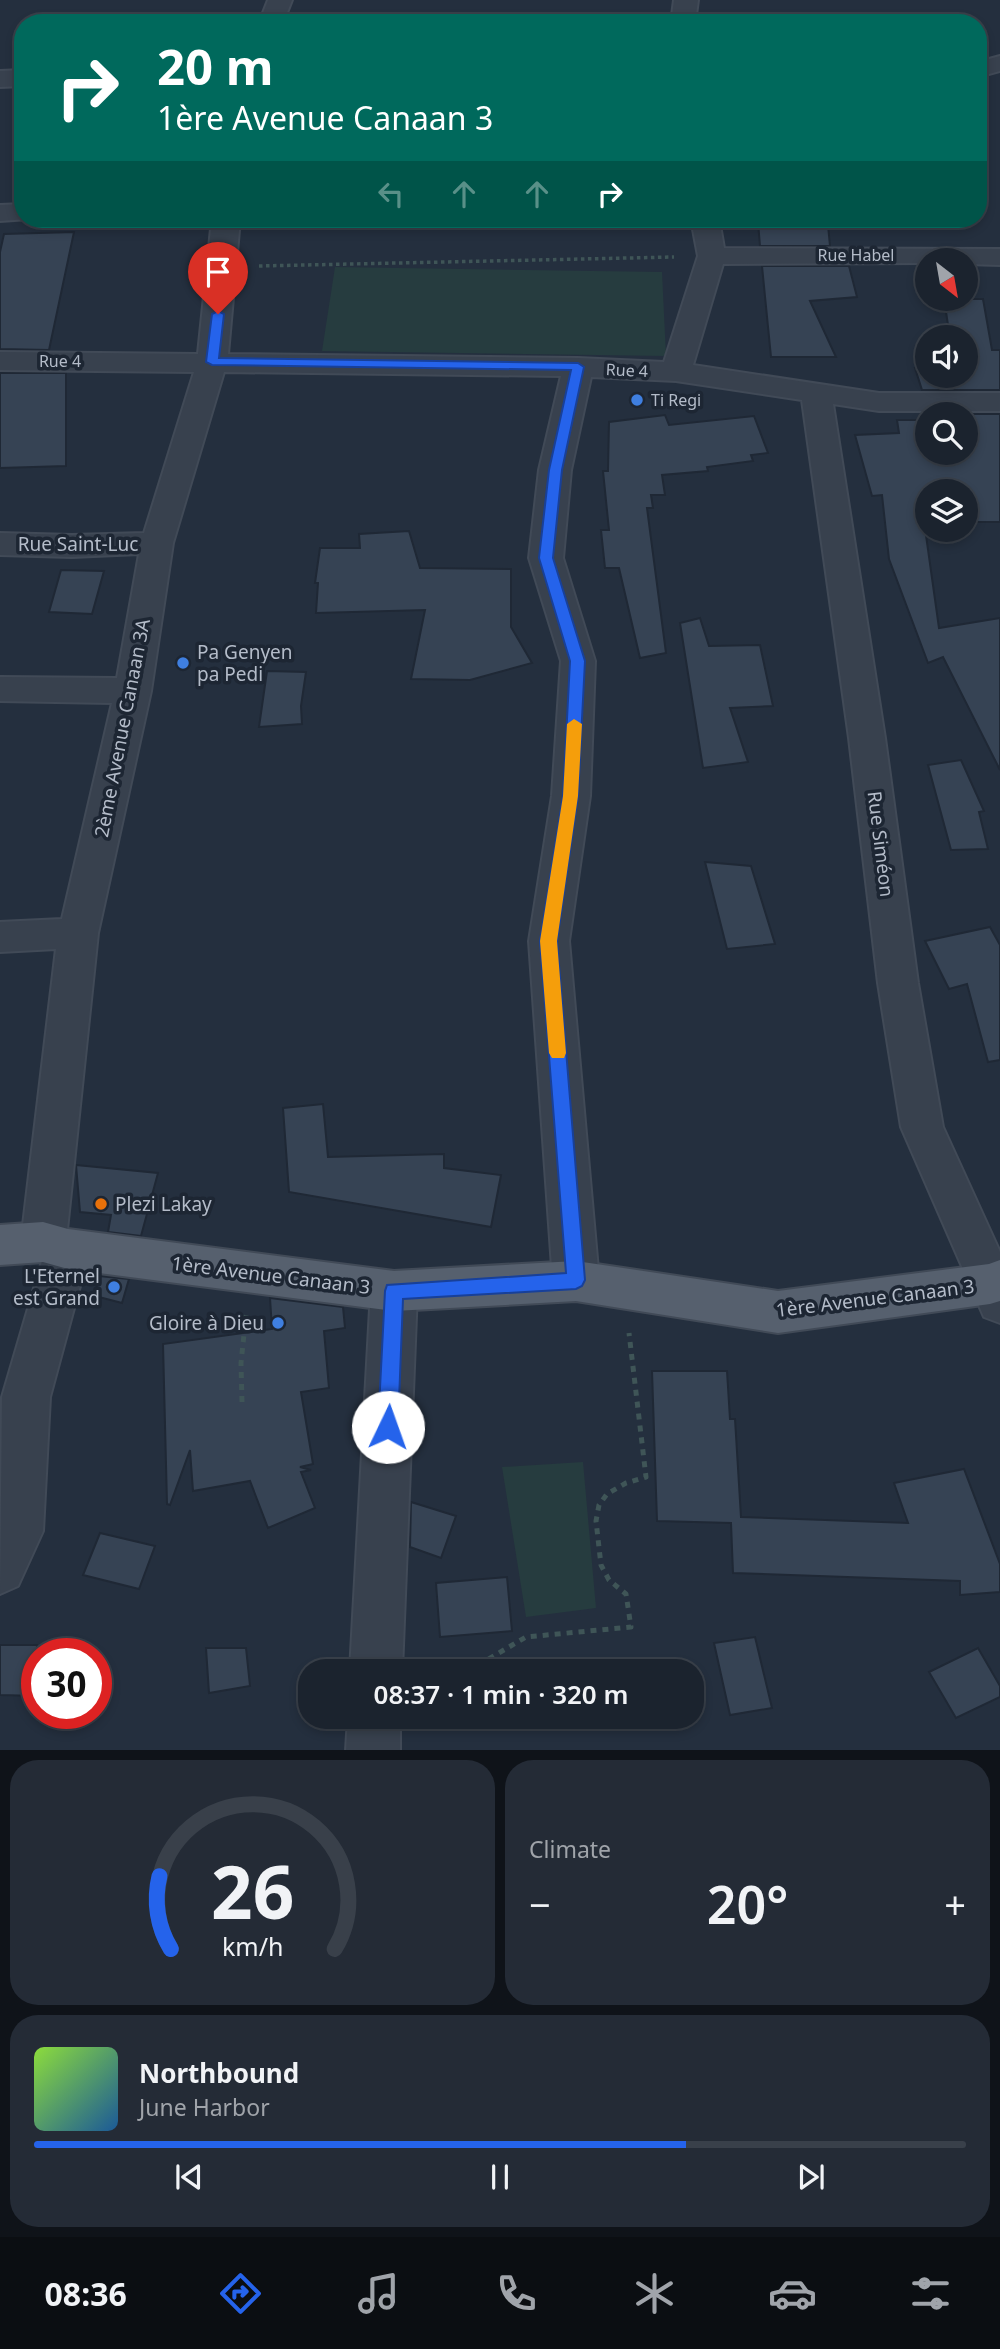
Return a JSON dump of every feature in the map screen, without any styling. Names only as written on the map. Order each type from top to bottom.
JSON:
[{"type":"main road","name":"1ère Avenue Canaan 3","points":[[37,1246],[394,1291],[576,1280],[778,1312],[997,1289]]},
{"type":"street","name":"2ème Avenue Canaan 3A","points":[[0,1569],[18,1531],[37,1246],[78,933],[132,691],[156,543],[212,362],[225,228]]},
{"type":"street","points":[[676,373],[712,256],[707,228]]},
{"type":"street","name":"Rue Habel","points":[[712,256],[1000,257]]},
{"type":"street","name":"Rue 4","points":[[0,361],[578,367],[676,373],[879,402],[1000,402]]},
{"type":"street","points":[[576,1280],[549,941],[571,796],[578,661],[546,558],[555,470],[578,367]]},
{"type":"street","name":"Rue Siméon","points":[[816,393],[867,738],[898,983],[922,1127],[997,1289]]},
{"type":"street","name":"Rue Saint-Luc","points":[[0,544],[72,546],[156,543]]},
{"type":"street","points":[[0,689],[132,691]]},
{"type":"street","points":[[0,937],[78,933]]},
{"type":"street","points":[[377,1659],[394,1291]]},
{"type":"street","points":[[373,1750],[374,1729]]},
{"type":"path","points":[[223,267],[712,256]]},
{"type":"path","points":[[242,1402],[241,1363],[246,1321],[245,1272]]},
{"type":"path","points":[[488,1659],[526,1637],[631,1627],[626,1594],[607,1578],[600,1560],[595,1520],[600,1503],[624,1483],[646,1477],[623,1288]]},
{"type":"green space","points":[[335,267],[662,272],[666,356],[322,351]]},
{"type":"green space","points":[[583,1462],[596,1608],[526,1617],[502,1467]]},
{"type":"building","points":[[758,228],[828,228],[830,246],[760,246]]},
{"type":"building","points":[[74,232],[49,350],[0,349],[0,252],[4,234]]},
{"type":"building","points":[[762,266],[849,266],[857,297],[810,301],[836,357],[771,357]]},
{"type":"building","points":[[978,299],[983,299],[992,350],[1000,350],[1000,390],[922,390],[978,388],[978,325],[948,325],[946,312],[978,312]]},
{"type":"building","points":[[0,373],[66,373],[66,466],[0,468]]},
{"type":"building","points":[[978,414],[1000,414],[1000,522],[978,522],[978,479],[915,479],[915,542],[927,542],[939,628],[1000,618],[1000,770],[943,657],[928,663],[889,559],[882,495],[872,496],[855,435],[899,433],[897,420],[915,420],[915,465],[978,465]]},
{"type":"building","points":[[665,415],[669,425],[754,416],[768,453],[751,455],[753,461],[707,467],[708,471],[662,475],[665,495],[651,495],[653,508],[647,508],[666,653],[640,658],[619,568],[605,568],[601,530],[609,530],[603,471],[608,471],[609,422]]},
{"type":"building","points":[[409,531],[420,568],[511,569],[511,627],[532,663],[470,680],[411,679],[425,610],[316,613],[318,583],[315,583],[320,548],[360,548],[359,534]]},
{"type":"building","points":[[61,570],[104,571],[92,614],[49,612]]},
{"type":"building","points":[[700,618],[709,646],[760,645],[773,706],[730,708],[748,762],[703,768],[680,623]]},
{"type":"building","points":[[267,671],[306,672],[301,706],[302,724],[259,727]]},
{"type":"building","points":[[961,760],[984,811],[979,812],[988,849],[951,850],[928,765]]},
{"type":"building","points":[[705,862],[751,866],[775,944],[727,949]]},
{"type":"building","points":[[990,927],[1000,945],[1000,1060],[988,1062],[967,984],[949,989],[925,941]]},
{"type":"building","points":[[323,1104],[328,1157],[444,1154],[444,1168],[501,1175],[491,1227],[289,1192],[283,1108]]},
{"type":"building","points":[[76,1165],[158,1173],[141,1236],[108,1232],[111,1215],[80,1212]]},
{"type":"building","points":[[99,1276],[129,1279],[122,1303],[95,1296]]},
{"type":"building","points":[[270,1298],[343,1307],[345,1328],[324,1331],[329,1388],[301,1392],[313,1464],[300,1467],[311,1470],[301,1472],[315,1508],[268,1528],[250,1481],[193,1491],[190,1450],[170,1505],[167,1504],[163,1344],[272,1329]]},
{"type":"building","points":[[652,1371],[727,1371],[730,1419],[735,1419],[741,1517],[908,1523],[894,1483],[964,1469],[1000,1564],[1000,1592],[960,1595],[960,1581],[733,1573],[731,1523],[657,1521]]},
{"type":"building","points":[[411,1502],[456,1516],[441,1558],[410,1547]]},
{"type":"building","points":[[100,1533],[155,1546],[139,1589],[83,1575]]},
{"type":"building","points":[[507,1577],[512,1631],[440,1637],[436,1583]]},
{"type":"building","points":[[755,1637],[772,1708],[730,1715],[714,1643]]},
{"type":"building","points":[[0,1645],[21,1645],[21,1696],[0,1695]]},
{"type":"building","points":[[206,1648],[246,1648],[250,1686],[209,1693]]},
{"type":"building","points":[[978,1648],[1000,1686],[1000,1697],[956,1718],[929,1672]]},
{"type":"slow traffic","points":[[558,1053],[549,941],[571,796],[574,724]]},
{"type":"place","name":"Ti Regi","points":[[637,400]]},
{"type":"place","name":"Pa Genyen pa Pedi","points":[[183,663]]},
{"type":"place","name":"Plezi Lakay","points":[[101,1204]]},
{"type":"place","name":"L'Eternel est Grand","points":[[114,1287]]},
{"type":"place","name":"Gloire à Dieu","points":[[278,1323]]},
{"type":"route","points":[[218,314],[212,362],[578,367],[555,470],[546,558],[578,661],[571,796],[549,941],[576,1280],[394,1291],[388,1427]]}]
